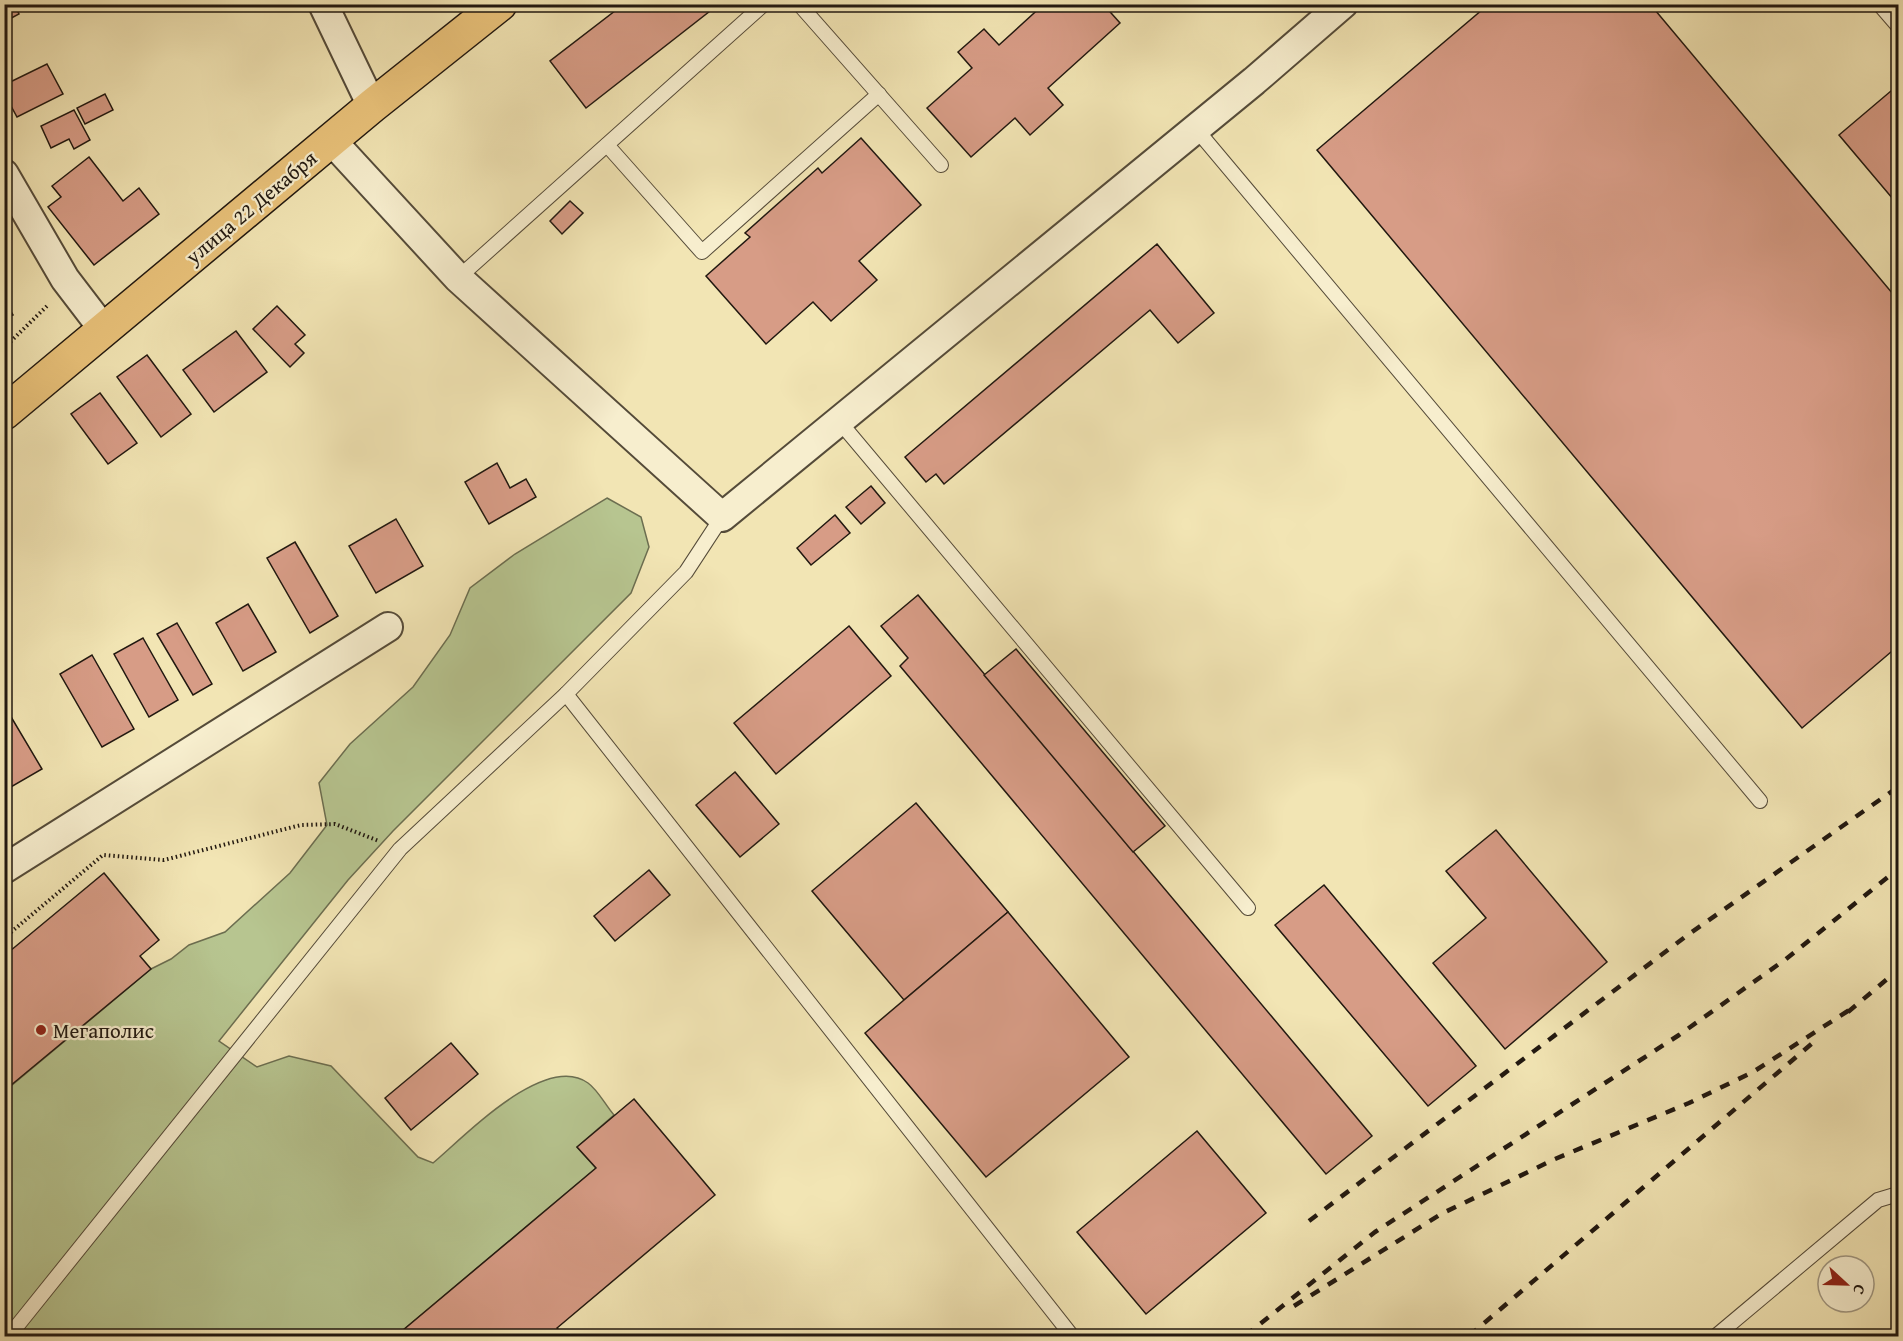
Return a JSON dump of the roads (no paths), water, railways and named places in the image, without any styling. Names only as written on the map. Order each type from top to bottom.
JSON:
[{"type":"main road","name":"улица 22 Декабря","points":[[4,413],[372,106],[500,4]]},
{"type":"street","points":[[323,4],[372,106]]},
{"type":"street","points":[[331,140],[458,278],[722,517],[1196,129],[1343,4]]},
{"type":"street","points":[[4,174],[65,279],[104,330]]},
{"type":"street","points":[[4,869],[388,627]]},
{"type":"lane","points":[[458,278],[764,4]]},
{"type":"lane","points":[[799,4],[941,165]]},
{"type":"lane","points":[[1879,4],[1899,26]]},
{"type":"lane","points":[[607,145],[702,252],[879,94]]},
{"type":"lane","points":[[1196,129],[1760,801]]},
{"type":"lane","points":[[839,421],[1248,908]]},
{"type":"lane","points":[[9,1336],[400,849],[566,694],[686,572],[722,517]]},
{"type":"lane","points":[[566,694],[1072,1336]]},
{"type":"lane","points":[[1716,1336],[1878,1200],[1899,1194]]},
{"type":"railway","points":[[1309,1221],[1689,934],[1898,787]]},
{"type":"railway","points":[[1245,1336],[1375,1232],[1679,1035],[1786,959],[1898,869]]},
{"type":"railway","points":[[1848,1012],[1898,970]]},
{"type":"railway","points":[[1294,1306],[1441,1214],[1555,1159],[1689,1103],[1753,1072],[1854,1007]]},
{"type":"railway","points":[[1469,1336],[1816,1040]]},
{"type":"place","name":"Мегаполис","points":[[41,1030]]}]
